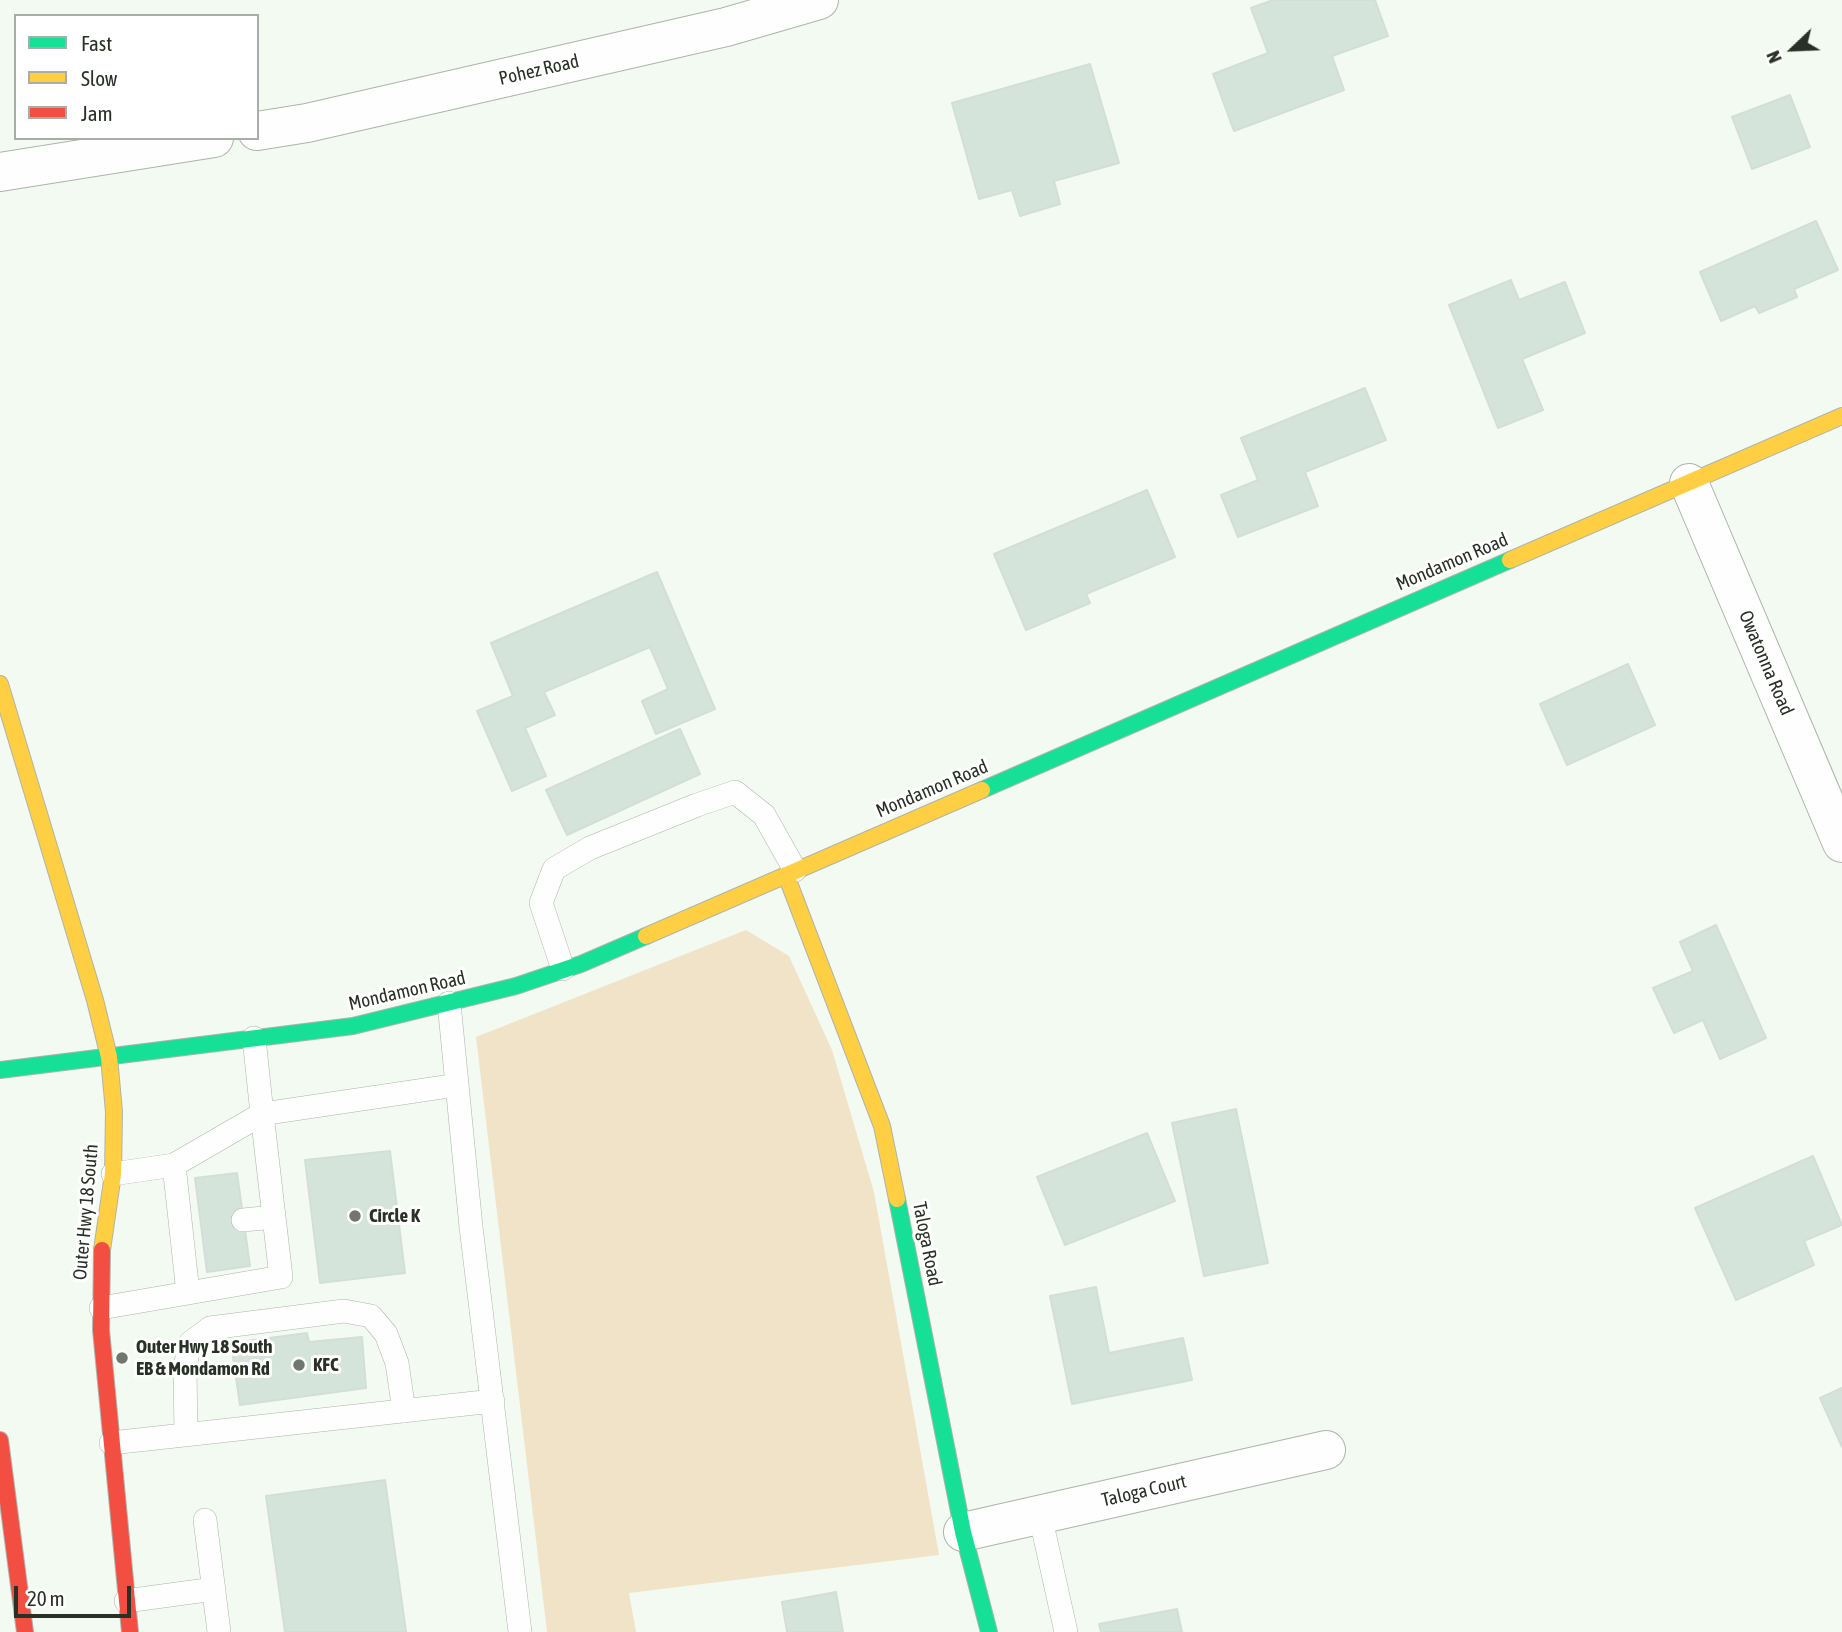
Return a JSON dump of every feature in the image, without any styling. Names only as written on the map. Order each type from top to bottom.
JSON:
[{"type":"street","name":"Pohez Road","points":[[259,131],[320,120],[724,14],[819,0]]},
{"type":"street","points":[[0,172],[201,140]]},
{"type":"street","name":"Mondamon Road","points":[[0,1070],[353,1026],[516,986],[563,970],[1842,416]]},
{"type":"street","name":"Owatonna Road","points":[[1689,483],[1842,843]]},
{"type":"street","name":"Outer Hwy 18 South","points":[[0,684],[95,1000],[109,1057],[114,1112],[113,1174],[101,1260],[101,1308],[130,1632]]},
{"type":"street","name":"Taloga Road","points":[[790,873],[882,1126],[963,1532],[989,1632]]},
{"type":"street","points":[[0,1440],[24,1632]]},
{"type":"street","name":"Taloga Court","points":[[963,1532],[1326,1450]]},
{"type":"lane","points":[[563,970],[541,903],[554,869],[590,848],[697,804],[735,792],[764,815],[790,873]]},
{"type":"lane","points":[[449,1003],[471,1227],[520,1632]]},
{"type":"lane","points":[[101,1308],[281,1277],[254,1038]]},
{"type":"lane","points":[[113,1174],[174,1165],[262,1114],[457,1084]]},
{"type":"lane","points":[[174,1165],[191,1227],[188,1293]]},
{"type":"lane","points":[[243,1220],[274,1217]]},
{"type":"lane","points":[[186,1435],[185,1367],[190,1343],[210,1328],[344,1311],[371,1316],[386,1334],[397,1363],[404,1411]]},
{"type":"lane","points":[[111,1443],[493,1401]]},
{"type":"lane","points":[[1040,1515],[1066,1632]]},
{"type":"lane","points":[[205,1520],[219,1632]]},
{"type":"lane","points":[[126,1601],[214,1589]]},
{"type":"shaded area","points":[[746,930],[789,956],[832,1050],[874,1192],[939,1555],[629,1593],[636,1632],[547,1632],[476,1037]]},
{"type":"building","points":[[1273,0],[1375,0],[1388,36],[1332,56],[1344,90],[1234,131],[1213,74],[1268,53],[1251,8]]},
{"type":"building","points":[[1090,64],[1119,163],[1054,181],[1060,204],[1020,216],[1012,190],[979,199],[952,103]]},
{"type":"building","points":[[1790,95],[1810,147],[1752,169],[1732,117]]},
{"type":"building","points":[[1816,221],[1838,270],[1794,289],[1797,297],[1759,313],[1755,306],[1721,321],[1700,272]]},
{"type":"building","points":[[1511,280],[1519,300],[1565,282],[1585,333],[1522,359],[1543,410],[1498,428],[1449,305]]},
{"type":"building","points":[[1365,388],[1386,440],[1305,472],[1318,506],[1238,537],[1221,495],[1258,480],[1241,438]]},
{"type":"building","points":[[1147,490],[1175,557],[1086,594],[1090,603],[1026,630],[994,554]]},
{"type":"building","points":[[657,572],[715,709],[656,734],[642,701],[668,689],[650,647],[544,692],[555,715],[525,728],[546,776],[512,791],[477,711],[513,696],[491,643]]},
{"type":"building","points":[[1628,664],[1655,725],[1567,765],[1540,704]]},
{"type":"building","points":[[680,729],[700,774],[567,835],[546,790]]},
{"type":"building","points":[[1716,925],[1766,1038],[1720,1059],[1703,1020],[1674,1033],[1653,988],[1693,971],[1680,942]]},
{"type":"building","points":[[1236,1109],[1268,1263],[1204,1276],[1172,1123]]},
{"type":"building","points":[[1147,1133],[1175,1201],[1065,1245],[1037,1177]]},
{"type":"building","name":"Circle K","points":[[390,1151],[405,1273],[320,1283],[305,1160]]},
{"type":"building","points":[[1813,1156],[1842,1225],[1804,1241],[1814,1265],[1736,1300],[1695,1208]]},
{"type":"building","points":[[237,1173],[250,1266],[207,1272],[195,1178]]},
{"type":"building","points":[[1096,1287],[1109,1353],[1183,1338],[1192,1380],[1072,1404],[1050,1296]]},
{"type":"building","name":"KFC","points":[[307,1333],[309,1342],[362,1337],[366,1388],[240,1405],[231,1343]]},
{"type":"building","points":[[1842,1388],[1842,1447],[1820,1398]]},
{"type":"building","points":[[385,1480],[406,1632],[285,1632],[266,1496]]},
{"type":"building","points":[[836,1592],[843,1632],[787,1632],[782,1602]]},
{"type":"building","points":[[1177,1609],[1182,1632],[1101,1632],[1099,1624]]},
{"type":"traffic: fast","points":[[982,790],[1510,560]]},
{"type":"traffic: fast","points":[[0,1070],[353,1026],[516,986],[581,964],[646,936]]},
{"type":"traffic: fast","points":[[897,1199],[963,1532],[989,1632]]},
{"type":"traffic: slow","points":[[1510,560],[1842,416]]},
{"type":"traffic: slow","points":[[0,684],[95,1000],[109,1057],[114,1112],[113,1174],[102,1250]]},
{"type":"traffic: slow","points":[[646,936],[982,790]]},
{"type":"traffic: slow","points":[[786,875],[882,1126],[897,1199]]},
{"type":"traffic: jam","points":[[102,1250],[101,1330],[130,1632]]},
{"type":"traffic: jam","points":[[0,1440],[25,1632]]},
{"type":"place","name":"Circle K","points":[[355,1216]]},
{"type":"place","name":"Outer Hwy 18 South EB & Mondamon Rd","points":[[122,1358]]},
{"type":"place","name":"KFC","points":[[299,1365]]}]
